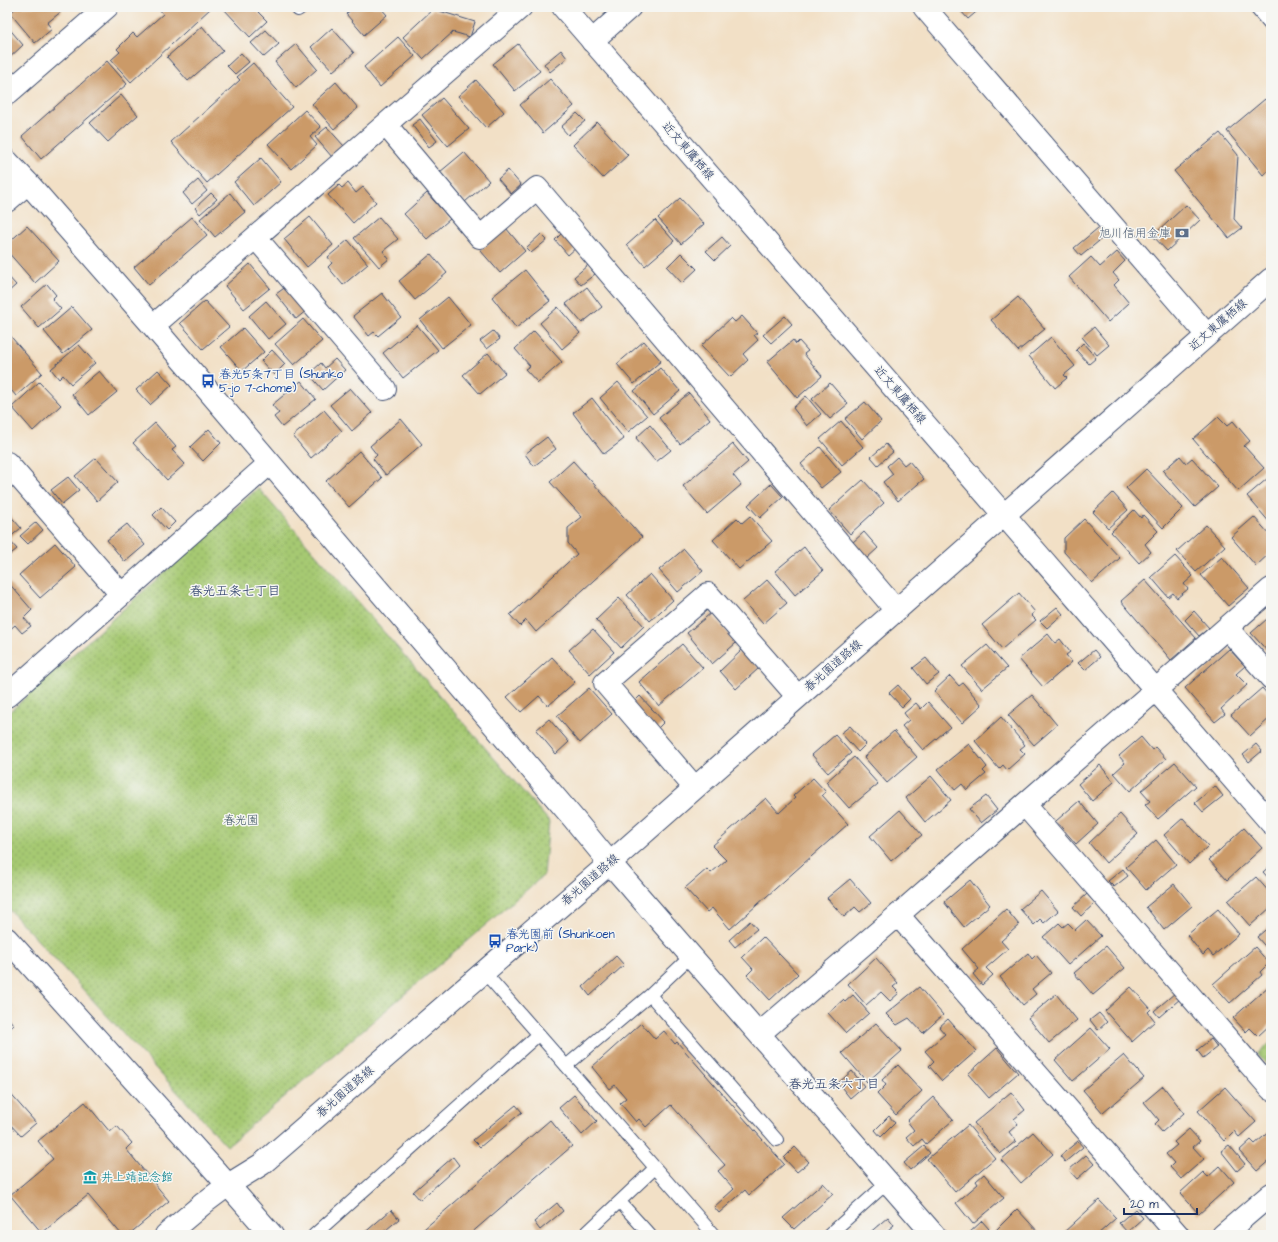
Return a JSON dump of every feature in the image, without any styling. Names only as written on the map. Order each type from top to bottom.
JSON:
[{"type":"street","points":[[7,94],[105,7]]},
{"type":"street","points":[[153,326],[386,126],[521,7]]},
{"type":"street","name":"近文東鷹栖線","points":[[563,7],[1004,515],[1271,279]]},
{"type":"street","points":[[592,41],[630,7]]},
{"type":"street","points":[[924,7],[1207,335]]},
{"type":"street","points":[[386,126],[480,237],[537,188],[896,610]]},
{"type":"street","points":[[7,161],[153,326],[610,863],[934,1235]]},
{"type":"street","points":[[7,201],[28,183]]},
{"type":"street","points":[[256,238],[385,389]]},
{"type":"street","points":[[7,463],[121,594]]},
{"type":"street","points":[[7,696],[270,463]]},
{"type":"street","points":[[1004,515],[1271,823]]},
{"type":"street","name":"春光園道路線","points":[[166,1235],[228,1185],[262,1164],[610,863],[1004,515]]},
{"type":"street","points":[[759,1034],[898,916],[1271,589]]},
{"type":"street","points":[[695,788],[605,683],[708,594],[798,697]]},
{"type":"street","points":[[1227,628],[1271,678]]},
{"type":"street","points":[[1025,805],[1271,1089]]},
{"type":"street","points":[[898,916],[1178,1235]]},
{"type":"street","points":[[7,939],[272,1235]]},
{"type":"street","points":[[1223,1235],[1271,1194]]},
{"type":"lane","points":[[1255,7],[1271,26]]},
{"type":"lane","points":[[566,1066],[650,995],[691,956]]},
{"type":"lane","points":[[484,972],[714,1235]]},
{"type":"lane","points":[[650,995],[777,1140]]},
{"type":"lane","points":[[314,1235],[538,1035]]},
{"type":"lane","points":[[584,1235],[655,1168]]},
{"type":"lane","points":[[829,1235],[888,1182]]},
{"type":"lane","points":[[620,1202],[650,1235]]},
{"type":"green space","name":"春光園","points":[[258,488],[549,821],[544,875],[227,1146],[7,907],[7,714]]},
{"type":"green space","points":[[1271,1042],[1271,1070],[1258,1054]]},
{"type":"building","points":[[17,7],[59,7],[62,11],[47,23],[52,29],[35,43],[10,13]]},
{"type":"building","points":[[163,7],[211,8],[131,82],[111,60],[120,52],[117,49],[133,33],[137,37],[163,14],[160,10]]},
{"type":"building","points":[[263,7],[258,12],[267,21],[250,37],[223,8]]},
{"type":"building","points":[[354,7],[380,7],[387,15],[364,35],[346,14]]},
{"type":"building","points":[[964,7],[982,7],[968,19],[960,10]]},
{"type":"building","points":[[433,9],[475,22],[470,37],[453,32],[423,59],[403,37]]},
{"type":"building","points":[[7,26],[23,45],[7,60]]},
{"type":"building","points":[[202,26],[223,51],[188,81],[167,57]]},
{"type":"building","points":[[332,28],[354,53],[333,71],[311,47]]},
{"type":"building","points":[[266,30],[279,44],[264,57],[251,43]]},
{"type":"building","points":[[398,37],[415,56],[380,87],[364,67]]},
{"type":"building","points":[[296,44],[317,69],[296,88],[275,62]]},
{"type":"building","points":[[518,44],[540,71],[515,91],[493,64]]},
{"type":"building","points":[[561,50],[567,58],[550,72],[544,64]]},
{"type":"building","points":[[241,53],[249,62],[235,74],[227,66]]},
{"type":"building","points":[[107,61],[127,84],[41,159],[22,136]]},
{"type":"building","points":[[253,63],[292,107],[207,183],[171,142],[240,80],[237,77]]},
{"type":"building","points":[[550,79],[574,106],[543,133],[520,105]]},
{"type":"building","points":[[476,80],[504,112],[486,128],[458,96]]},
{"type":"building","points":[[336,82],[358,108],[334,129],[312,104]]},
{"type":"building","points":[[121,95],[138,115],[108,142],[90,123]]},
{"type":"building","points":[[442,98],[469,129],[448,146],[422,115]]},
{"type":"building","points":[[1265,99],[1271,107],[1271,168],[1263,175],[1227,131]]},
{"type":"building","points":[[305,110],[321,127],[310,137],[317,145],[291,169],[268,144]]},
{"type":"building","points":[[577,113],[585,121],[568,135],[561,127]]},
{"type":"building","points":[[420,119],[437,141],[429,147],[412,125]]},
{"type":"building","points":[[597,122],[628,155],[603,178],[573,145]]},
{"type":"building","points":[[327,127],[344,146],[332,157],[315,137]]},
{"type":"building","points":[[1220,133],[1238,155],[1234,219],[1242,228],[1229,238],[1174,171]]},
{"type":"building","points":[[464,152],[489,181],[465,202],[440,172]]},
{"type":"building","points":[[261,158],[281,182],[254,206],[234,182]]},
{"type":"building","points":[[508,170],[521,185],[511,194],[498,179]]},
{"type":"building","points":[[198,180],[207,191],[192,204],[183,193]]},
{"type":"building","points":[[348,183],[356,193],[363,187],[376,202],[353,223],[328,195],[339,185],[342,188]]},
{"type":"building","points":[[211,193],[217,199],[200,214],[195,208]]},
{"type":"building","points":[[230,193],[245,212],[215,237],[200,219]]},
{"type":"building","points":[[427,193],[450,219],[427,239],[404,214]]},
{"type":"building","points":[[680,198],[704,224],[681,244],[658,218]]},
{"type":"building","points":[[1186,205],[1200,220],[1167,251],[1153,236]]},
{"type":"building","points":[[192,217],[207,235],[149,285],[134,267]]},
{"type":"building","points":[[310,217],[333,245],[307,267],[284,239]]},
{"type":"building","points":[[379,217],[398,239],[383,251],[389,259],[379,267],[354,238]]},
{"type":"building","points":[[655,220],[674,241],[645,266],[627,245]]},
{"type":"building","points":[[27,226],[59,261],[35,283],[7,251],[7,244]]},
{"type":"building","points":[[506,228],[525,251],[500,273],[480,250]]},
{"type":"building","points":[[1098,228],[1105,236],[1081,256],[1074,248]]},
{"type":"building","points":[[564,231],[578,246],[568,255],[555,240]]},
{"type":"building","points":[[541,234],[547,240],[531,253],[526,248]]},
{"type":"building","points":[[722,237],[730,246],[715,260],[706,251]]},
{"type":"building","points":[[348,240],[368,264],[343,285],[328,267],[332,263],[328,257]]},
{"type":"building","points":[[1117,252],[1125,261],[1113,273],[1119,280],[1114,285],[1129,303],[1108,322],[1069,277],[1091,257],[1100,267]]},
{"type":"building","points":[[681,253],[697,269],[682,283],[667,267]]},
{"type":"building","points":[[431,254],[447,273],[415,300],[399,281]]},
{"type":"building","points":[[250,264],[270,288],[244,309],[225,286]]},
{"type":"building","points":[[588,265],[595,274],[581,285],[574,277]]},
{"type":"building","points":[[525,270],[550,301],[516,328],[492,297]]},
{"type":"building","points":[[7,275],[16,285],[7,293]]},
{"type":"building","points":[[47,284],[56,295],[52,299],[61,309],[39,328],[21,307]]},
{"type":"building","points":[[287,286],[307,310],[296,319],[276,294]]},
{"type":"building","points":[[587,287],[602,307],[582,323],[566,304]]},
{"type":"building","points":[[382,293],[401,317],[378,336],[374,332],[369,336],[353,316]]},
{"type":"building","points":[[448,297],[471,325],[442,348],[420,320]]},
{"type":"building","points":[[1018,297],[1045,329],[1018,351],[991,320]]},
{"type":"building","points":[[205,301],[229,327],[203,349],[180,323]]},
{"type":"building","points":[[266,301],[286,324],[268,339],[249,316]]},
{"type":"building","points":[[72,307],[92,330],[63,354],[44,331]]},
{"type":"building","points":[[558,307],[580,333],[562,349],[540,323]]},
{"type":"building","points":[[742,316],[757,333],[754,335],[758,340],[743,354],[748,360],[730,377],[701,346],[731,318],[735,322]]},
{"type":"building","points":[[785,316],[792,324],[771,343],[763,335]]},
{"type":"building","points":[[303,319],[322,341],[294,365],[275,344]]},
{"type":"building","points":[[417,325],[438,350],[403,378],[383,353]]},
{"type":"building","points":[[1094,327],[1109,345],[1097,355],[1082,337]]},
{"type":"building","points":[[243,328],[264,352],[242,371],[221,347]]},
{"type":"building","points":[[493,331],[500,339],[487,349],[480,341]]},
{"type":"building","points":[[534,331],[562,362],[538,383],[525,369],[530,366],[515,349]]},
{"type":"building","points":[[7,332],[42,373],[16,396],[7,385]]},
{"type":"building","points":[[1051,337],[1075,366],[1064,375],[1067,378],[1055,388],[1029,356]]},
{"type":"building","points":[[793,340],[796,344],[799,341],[808,351],[804,354],[822,376],[797,398],[767,362]]},
{"type":"building","points":[[644,341],[661,361],[634,384],[617,364]]},
{"type":"building","points":[[1083,343],[1096,358],[1089,364],[1076,350]]},
{"type":"building","points":[[79,345],[95,363],[71,384],[63,375],[59,379],[51,369]]},
{"type":"building","points":[[272,350],[285,364],[274,375],[261,361]]},
{"type":"building","points":[[488,353],[505,373],[480,394],[463,375]]},
{"type":"building","points":[[335,359],[345,370],[323,390],[309,374],[321,363],[325,368]]},
{"type":"building","points":[[660,368],[680,391],[653,414],[634,391]]},
{"type":"building","points":[[158,370],[172,385],[150,405],[136,390]]},
{"type":"building","points":[[99,371],[117,392],[89,415],[72,394]]},
{"type":"building","points":[[301,381],[316,399],[282,427],[274,417],[279,413],[272,405]]},
{"type":"building","points":[[39,382],[61,405],[33,431],[12,407]]},
{"type":"building","points":[[618,382],[647,416],[628,432],[600,398]]},
{"type":"building","points":[[830,383],[848,404],[830,419],[812,399]]},
{"type":"building","points":[[350,388],[372,413],[352,431],[330,405]]},
{"type":"building","points":[[689,393],[710,419],[680,444],[659,418]]},
{"type":"building","points":[[806,396],[821,414],[807,426],[793,408]]},
{"type":"building","points":[[592,398],[624,439],[604,454],[573,413]]},
{"type":"building","points":[[865,402],[881,421],[862,439],[845,419]]},
{"type":"building","points":[[324,410],[342,431],[311,458],[293,436]]},
{"type":"building","points":[[1218,417],[1227,426],[1233,421],[1250,441],[1244,446],[1264,468],[1238,491],[1193,439]]},
{"type":"building","points":[[401,419],[422,444],[386,475],[373,459],[377,455],[370,446]]},
{"type":"building","points":[[841,421],[863,447],[842,465],[820,439]]},
{"type":"building","points":[[155,423],[176,447],[172,450],[185,464],[167,480],[133,443]]},
{"type":"building","points":[[650,425],[671,450],[656,462],[636,438]]},
{"type":"building","points":[[209,429],[221,443],[203,461],[190,447]]},
{"type":"building","points":[[547,437],[556,449],[534,466],[525,454]]},
{"type":"building","points":[[733,444],[748,462],[733,475],[741,485],[707,514],[683,486]]},
{"type":"building","points":[[886,444],[893,452],[878,465],[871,457]]},
{"type":"building","points":[[820,447],[841,472],[821,488],[801,464]]},
{"type":"building","points":[[359,451],[382,478],[349,507],[326,481]]},
{"type":"building","points":[[1180,456],[1186,463],[1192,458],[1218,487],[1195,507],[1163,471]]},
{"type":"building","points":[[897,457],[904,465],[909,461],[924,479],[898,501],[883,482],[893,474],[887,466]]},
{"type":"building","points":[[96,458],[118,482],[97,501],[75,476]]},
{"type":"building","points":[[573,461],[642,537],[536,632],[526,620],[520,626],[510,615],[577,554],[568,543],[568,528],[582,517],[550,482]]},
{"type":"building","points":[[1146,469],[1183,508],[1163,528],[1126,488]]},
{"type":"building","points":[[68,477],[79,490],[62,504],[51,490]]},
{"type":"building","points":[[1268,478],[1271,482],[1271,524],[1247,496]]},
{"type":"building","points":[[863,480],[884,503],[850,534],[829,510]]},
{"type":"building","points":[[771,484],[783,497],[760,518],[748,505]]},
{"type":"building","points":[[1113,493],[1128,510],[1108,528],[1093,512]]},
{"type":"building","points":[[161,507],[175,522],[167,530],[153,515]]},
{"type":"building","points":[[1134,510],[1141,518],[1143,515],[1158,531],[1145,544],[1151,552],[1139,563],[1111,532]]},
{"type":"building","points":[[7,512],[21,528],[8,539],[17,549],[7,557]]},
{"type":"building","points":[[750,516],[772,541],[739,569],[713,540],[737,518],[742,523]]},
{"type":"building","points":[[1254,517],[1271,536],[1271,552],[1256,566],[1231,537]]},
{"type":"building","points":[[1084,519],[1120,558],[1092,583],[1064,552],[1064,538]]},
{"type":"building","points":[[36,522],[43,530],[28,544],[20,536]]},
{"type":"building","points":[[127,524],[145,545],[125,562],[107,540]]},
{"type":"building","points":[[1206,525],[1225,546],[1196,572],[1177,551]]},
{"type":"building","points":[[864,532],[878,548],[866,559],[852,543]]},
{"type":"building","points":[[55,543],[76,567],[40,598],[19,575]]},
{"type":"building","points":[[804,547],[823,571],[795,595],[775,571]]},
{"type":"building","points":[[684,549],[703,571],[678,592],[659,570]]},
{"type":"building","points":[[1175,556],[1193,576],[1184,584],[1188,589],[1177,598],[1173,593],[1168,597],[1151,577]]},
{"type":"building","points":[[1222,557],[1249,588],[1228,606],[1201,575]]},
{"type":"building","points":[[650,574],[673,600],[650,621],[627,595]]},
{"type":"building","points":[[767,580],[787,603],[763,624],[743,601]]},
{"type":"building","points":[[1145,580],[1196,638],[1171,660],[1121,601]]},
{"type":"building","points":[[7,581],[32,610],[24,618],[31,626],[22,633],[15,625],[7,632]]},
{"type":"building","points":[[1019,593],[1035,612],[1031,615],[1036,620],[1002,649],[982,625]]},
{"type":"building","points":[[619,598],[644,626],[621,648],[596,620]]},
{"type":"building","points":[[1057,607],[1063,614],[1047,628],[1040,621]]},
{"type":"building","points":[[1194,611],[1209,628],[1199,636],[1185,620]]},
{"type":"building","points":[[711,613],[736,643],[712,664],[687,633]]},
{"type":"building","points":[[1267,619],[1271,623],[1271,655],[1251,633]]},
{"type":"building","points":[[593,629],[614,652],[590,674],[569,650]]},
{"type":"building","points":[[1048,634],[1055,643],[1060,639],[1070,652],[1066,655],[1072,662],[1043,687],[1019,659]]},
{"type":"building","points":[[682,644],[703,668],[659,706],[639,682]]},
{"type":"building","points":[[987,645],[1007,668],[982,689],[962,666]]},
{"type":"building","points":[[1229,649],[1245,666],[1236,674],[1247,685],[1221,709],[1225,714],[1215,722],[1185,688]]},
{"type":"building","points":[[742,650],[759,668],[736,689],[720,671]]},
{"type":"building","points":[[1094,650],[1100,657],[1085,670],[1078,663]]},
{"type":"building","points":[[552,657],[575,682],[548,706],[539,696],[521,712],[507,697]]},
{"type":"building","points":[[926,658],[939,674],[926,684],[913,668]]},
{"type":"building","points":[[950,676],[959,686],[963,683],[982,705],[962,723],[934,691]]},
{"type":"building","points":[[898,685],[910,699],[902,707],[889,693]]},
{"type":"building","points":[[589,688],[612,714],[580,743],[557,716]]},
{"type":"building","points":[[1262,688],[1271,698],[1271,717],[1250,736],[1231,715]]},
{"type":"building","points":[[1032,695],[1057,725],[1034,745],[1008,715]]},
{"type":"building","points":[[640,696],[664,722],[656,730],[632,704]]},
{"type":"building","points":[[928,702],[950,727],[923,750],[902,726],[909,720],[904,713],[916,703],[921,709]]},
{"type":"building","points":[[1001,717],[1025,745],[1020,749],[1025,754],[1007,770],[1003,765],[999,769],[975,741]]},
{"type":"building","points":[[549,719],[569,742],[556,754],[536,730]]},
{"type":"building","points":[[850,726],[866,744],[858,752],[841,733]]},
{"type":"building","points":[[894,731],[917,757],[887,783],[864,757]]},
{"type":"building","points":[[835,735],[851,753],[828,773],[812,755]]},
{"type":"building","points":[[1141,737],[1152,750],[1155,747],[1166,759],[1130,791],[1114,773],[1125,763],[1119,756]]},
{"type":"building","points":[[969,744],[987,767],[983,771],[986,774],[967,790],[962,784],[955,790],[938,769]]},
{"type":"building","points":[[1256,744],[1262,751],[1249,762],[1243,755]]},
{"type":"building","points":[[854,757],[878,784],[849,808],[826,782]]},
{"type":"building","points":[[1175,762],[1196,786],[1158,819],[1145,805],[1150,801],[1141,791]]},
{"type":"building","points":[[1100,765],[1114,782],[1092,801],[1078,784]]},
{"type":"building","points":[[931,776],[951,800],[925,822],[906,798]]},
{"type":"building","points":[[813,778],[826,792],[822,795],[848,824],[730,929],[712,908],[707,912],[685,888],[707,869],[711,873],[726,860],[712,846],[766,798],[779,813],[795,798],[793,796]]},
{"type":"building","points":[[1215,786],[1223,796],[1203,812],[1195,803]]},
{"type":"building","points":[[986,796],[997,810],[981,823],[969,809]]},
{"type":"building","points":[[1079,801],[1098,824],[1076,844],[1056,821]]},
{"type":"building","points":[[900,810],[922,835],[891,861],[870,836]]},
{"type":"building","points":[[1120,814],[1138,834],[1106,863],[1089,843]]},
{"type":"building","points":[[1183,818],[1208,846],[1189,864],[1164,835]]},
{"type":"building","points":[[1244,828],[1262,848],[1227,880],[1209,860]]},
{"type":"building","points":[[1156,840],[1176,864],[1146,890],[1126,867]]},
{"type":"building","points":[[1271,865],[1271,881],[1263,872]]},
{"type":"building","points":[[1123,869],[1128,876],[1114,887],[1108,881]]},
{"type":"building","points":[[1256,877],[1271,894],[1271,907],[1250,926],[1228,901]]},
{"type":"building","points":[[850,879],[871,903],[860,912],[855,907],[844,917],[827,898]]},
{"type":"building","points":[[970,880],[990,905],[964,927],[944,902]]},
{"type":"building","points":[[1174,884],[1192,906],[1164,930],[1146,907]]},
{"type":"building","points":[[1041,891],[1058,911],[1044,923],[1040,919],[1034,925],[1020,909]]},
{"type":"building","points":[[1087,894],[1095,903],[1081,916],[1073,907]]},
{"type":"building","points":[[1006,909],[1019,925],[1001,941],[1008,949],[986,968],[993,975],[982,985],[973,974],[979,969],[962,949]]},
{"type":"building","points":[[1218,909],[1239,934],[1213,956],[1208,950],[1203,955],[1187,935]]},
{"type":"building","points":[[1086,920],[1101,936],[1068,965],[1043,937],[1059,923],[1063,927],[1068,923],[1075,930]]},
{"type":"building","points":[[750,921],[757,929],[735,947],[729,940]]},
{"type":"building","points":[[1271,925],[1271,953],[1257,937]]},
{"type":"building","points":[[763,937],[798,974],[770,1000],[747,975],[753,969],[742,957]]},
{"type":"building","points":[[1106,946],[1125,968],[1093,995],[1074,973]]},
{"type":"building","points":[[1255,947],[1269,963],[1260,972],[1262,975],[1230,1003],[1213,984]]},
{"type":"building","points":[[1028,953],[1032,959],[1036,955],[1051,973],[1032,989],[1036,994],[1023,1005],[1000,977]]},
{"type":"building","points":[[616,956],[624,965],[590,996],[583,987]]},
{"type":"building","points":[[876,958],[898,983],[893,987],[899,993],[890,1001],[881,992],[866,1005],[848,984]]},
{"type":"building","points":[[1271,984],[1271,1024],[1258,1036],[1250,1028],[1246,1032],[1233,1018]]},
{"type":"building","points":[[919,987],[943,1015],[923,1033],[909,1018],[897,1025],[886,1014]]},
{"type":"building","points":[[1131,987],[1151,1009],[1148,1012],[1155,1021],[1132,1042],[1105,1011]]},
{"type":"building","points":[[1175,993],[1180,999],[1159,1017],[1154,1011]]},
{"type":"building","points":[[1056,994],[1077,1020],[1049,1043],[1028,1018]]},
{"type":"building","points":[[853,995],[869,1013],[846,1033],[828,1013],[843,1000],[845,1002]]},
{"type":"building","points":[[1099,1013],[1107,1022],[1098,1030],[1090,1020]]},
{"type":"building","points":[[7,1017],[14,1025],[7,1031]]},
{"type":"building","points":[[948,1019],[976,1051],[942,1081],[929,1066],[934,1061],[925,1051],[945,1034],[939,1027]]},
{"type":"building","points":[[641,1023],[655,1039],[664,1031],[675,1044],[677,1042],[784,1164],[749,1195],[745,1190],[719,1213],[714,1207],[734,1189],[718,1171],[725,1165],[671,1105],[646,1127],[639,1119],[636,1122],[620,1103],[626,1098],[615,1085],[610,1089],[592,1067]]},
{"type":"building","points":[[876,1023],[902,1051],[867,1082],[842,1053]]},
{"type":"building","points":[[1091,1028],[1110,1049],[1073,1081],[1055,1060]]},
{"type":"building","points":[[1211,1039],[1217,1047],[1203,1058],[1197,1050]]},
{"type":"building","points":[[997,1048],[1018,1073],[989,1098],[968,1074]]},
{"type":"building","points":[[1124,1055],[1144,1078],[1103,1113],[1083,1090]]},
{"type":"building","points":[[898,1065],[922,1091],[896,1115],[877,1094],[886,1085],[882,1080]]},
{"type":"building","points":[[852,1071],[864,1086],[850,1098],[838,1083]]},
{"type":"building","points":[[1163,1086],[1184,1113],[1162,1132],[1155,1124],[1159,1120],[1144,1102]]},
{"type":"building","points":[[1225,1087],[1256,1122],[1239,1137],[1234,1131],[1224,1141],[1198,1111]]},
{"type":"building","points":[[7,1090],[36,1123],[21,1136],[7,1121]]},
{"type":"building","points":[[1011,1092],[1025,1110],[1014,1119],[1018,1124],[1009,1132],[1016,1141],[1000,1154],[974,1123]]},
{"type":"building","points":[[574,1095],[597,1121],[582,1135],[559,1108]]},
{"type":"building","points":[[933,1097],[953,1120],[926,1144],[922,1139],[914,1146],[906,1137],[914,1130],[907,1121]]},
{"type":"building","name":"井上靖記念館","points":[[85,1102],[110,1132],[117,1126],[132,1143],[126,1149],[169,1201],[128,1235],[122,1235],[88,1195],[42,1233],[10,1195],[53,1159],[38,1141]]},
{"type":"building","points":[[516,1105],[522,1112],[480,1147],[473,1140]]},
{"type":"building","points":[[889,1116],[895,1123],[881,1137],[875,1130]]},
{"type":"building","points":[[550,1120],[572,1146],[469,1235],[417,1235]]},
{"type":"building","points":[[968,1125],[995,1158],[955,1192],[927,1159]]},
{"type":"building","points":[[1189,1129],[1200,1141],[1193,1147],[1204,1159],[1181,1179],[1170,1167],[1174,1163],[1166,1154],[1177,1145],[1174,1142]]},
{"type":"building","points":[[1271,1130],[1271,1159],[1257,1171],[1239,1151],[1251,1140],[1255,1144]]},
{"type":"building","points":[[1033,1132],[1053,1154],[1021,1183],[1001,1160]]},
{"type":"building","points":[[1078,1141],[1083,1147],[1065,1162],[1060,1156]]},
{"type":"building","points":[[1229,1145],[1245,1164],[1237,1171],[1221,1151]]},
{"type":"building","points":[[924,1146],[930,1153],[910,1170],[904,1163]]},
{"type":"building","points":[[795,1147],[809,1162],[797,1172],[784,1158]]},
{"type":"building","points":[[1086,1155],[1094,1164],[1077,1179],[1069,1170]]},
{"type":"building","points":[[453,1157],[459,1165],[420,1200],[413,1192]]},
{"type":"building","points":[[1220,1166],[1234,1182],[1199,1214],[1180,1193],[1203,1172],[1208,1177]]},
{"type":"building","points":[[984,1174],[1004,1198],[973,1224],[956,1203],[978,1184],[976,1181]]},
{"type":"building","points":[[823,1183],[833,1194],[794,1229],[783,1218]]},
{"type":"building","points":[[1099,1200],[1116,1218],[1097,1235],[1064,1235],[1063,1233]]},
{"type":"building","points":[[557,1203],[563,1211],[540,1230],[534,1222]]},
{"type":"building","points":[[1017,1209],[1041,1235],[999,1235],[995,1231]]},
{"type":"building","points":[[1135,1209],[1143,1218],[1127,1232],[1119,1223]]},
{"type":"building","points":[[391,1210],[399,1219],[380,1235],[362,1235]]},
{"type":"building","points":[[888,1217],[894,1225],[888,1230],[893,1235],[867,1235]]},
{"type":"building","points":[[982,1221],[989,1229],[982,1235],[968,1235],[968,1234]]},
{"type":"place","name":"旭川信用金庫","points":[[1182,233]]},
{"type":"place","name":"春光5条7丁目 (Shunko 5-jo 7-chome)","points":[[208,381]]},
{"type":"place","name":"春光園前 (Shunkoen Park)","points":[[495,941]]},
{"type":"place","name":"井上靖記念館","points":[[90,1177]]},
{"type":"district","name":"春光五条七丁目","points":[[235,591]]},
{"type":"district","name":"春光五条六丁目","points":[[834,1084]]}]
